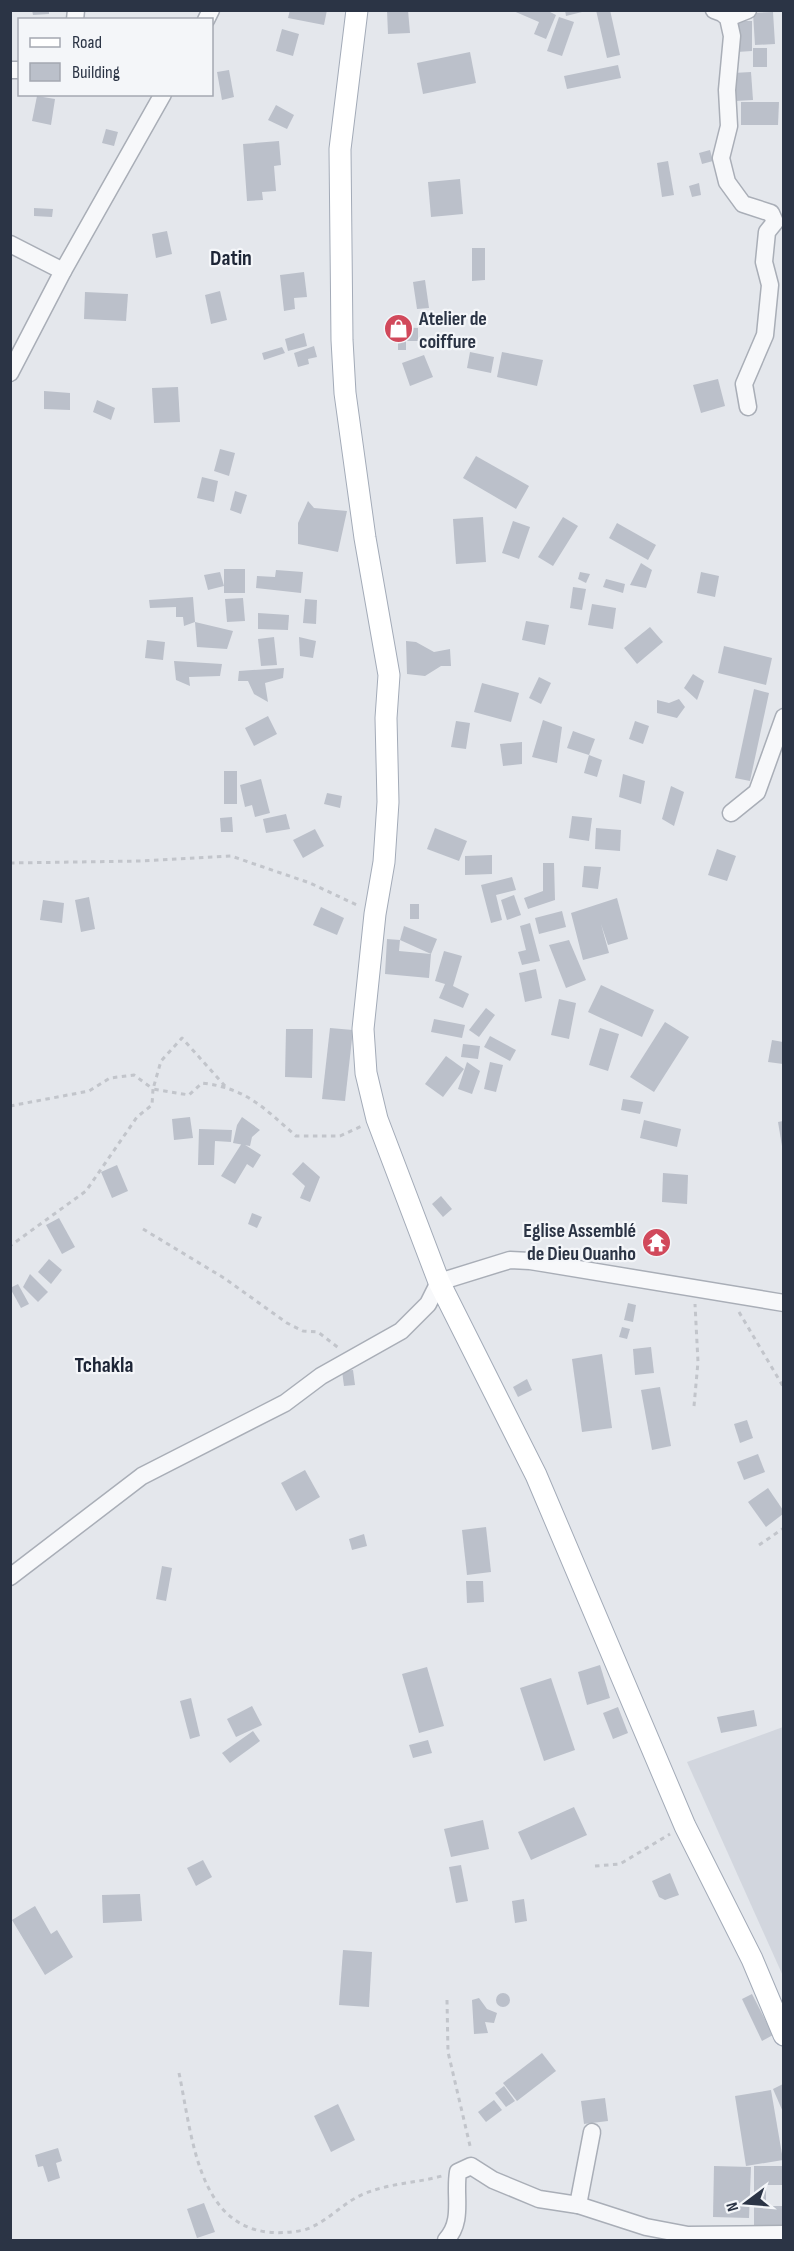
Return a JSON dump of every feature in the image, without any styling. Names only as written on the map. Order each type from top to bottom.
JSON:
[{"type":"main road","points":[[357,10],[340,149],[341,307],[345,393],[365,538],[389,675],[386,718],[388,802],[384,862],[375,914],[363,1029],[366,1073],[377,1119],[439,1282],[536,1475],[685,1826],[752,1959],[783,2035]]},
{"type":"street","points":[[748,10],[721,14],[732,36],[727,90],[729,126],[722,158],[727,182],[743,204],[771,213],[775,222],[767,231],[764,262],[770,285],[765,335],[744,384],[748,407]]},
{"type":"street","points":[[10,373],[63,271],[162,96]]},
{"type":"street","points":[[10,244],[63,271]]},
{"type":"street","points":[[731,813],[758,792],[783,717]]},
{"type":"street","points":[[10,1577],[142,1476],[285,1403],[351,1357],[401,1331],[428,1305],[439,1282],[510,1260],[566,1265],[783,1303]]},
{"type":"street","points":[[578,2205],[592,2132]]},
{"type":"street","points":[[446,2241],[457,2221],[458,2172],[466,2167],[476,2166],[493,2180],[539,2199],[578,2205],[646,2227],[688,2235],[783,2234]]},
{"type":"path","points":[[10,863],[231,856],[310,883],[375,914]]},
{"type":"path","points":[[10,1246],[86,1191],[137,1117],[152,1105],[153,1089],[161,1061],[182,1038],[225,1086]]},
{"type":"path","points":[[10,1106],[89,1091],[110,1078],[134,1075],[153,1089],[189,1095],[202,1083],[225,1086],[256,1102],[296,1136],[340,1136],[377,1119]]},
{"type":"path","points":[[143,1229],[225,1278],[287,1323],[303,1331],[318,1332],[351,1357]]},
{"type":"path","points":[[694,1406],[698,1362],[695,1287]]},
{"type":"path","points":[[729,1294],[783,1388]]},
{"type":"path","points":[[759,1545],[783,1528]]},
{"type":"path","points":[[595,1866],[620,1864],[685,1826]]},
{"type":"path","points":[[447,2000],[448,2052],[476,2166]]},
{"type":"path","points":[[179,2073],[203,2184],[222,2213],[239,2230],[264,2235],[305,2230],[364,2194],[395,2184],[458,2172]]},
{"type":"shaded area","points":[[784,1727],[783,1976],[687,1762]]},
{"type":"building","points":[[32,10],[49,10],[49,14],[33,15]]},
{"type":"building","points":[[290,10],[327,10],[324,25],[288,18]]},
{"type":"building","points":[[387,10],[408,10],[410,33],[388,34]]},
{"type":"building","points":[[511,10],[546,10],[556,15],[546,39],[534,34],[539,22]]},
{"type":"building","points":[[565,10],[586,10],[586,11],[566,16]]},
{"type":"building","points":[[596,10],[610,10],[620,55],[607,58]]},
{"type":"building","points":[[773,12],[775,44],[755,45],[753,13]]},
{"type":"building","points":[[559,17],[574,22],[562,56],[547,51]]},
{"type":"building","points":[[737,21],[752,21],[752,51],[737,52]]},
{"type":"building","points":[[282,29],[299,34],[293,56],[276,51]]},
{"type":"building","points":[[753,48],[767,48],[767,67],[753,67]]},
{"type":"building","points":[[470,52],[476,83],[423,94],[417,63]]},
{"type":"building","points":[[618,65],[621,78],[567,89],[564,76]]},
{"type":"building","points":[[229,70],[234,97],[222,100],[217,72]]},
{"type":"building","points":[[751,72],[753,100],[735,101],[733,73]]},
{"type":"building","points":[[37,96],[55,99],[51,125],[32,121]]},
{"type":"building","points":[[741,102],[779,102],[778,125],[741,125]]},
{"type":"building","points":[[276,105],[294,115],[287,129],[268,120]]},
{"type":"building","points":[[106,129],[118,132],[114,146],[102,143]]},
{"type":"building","points":[[279,141],[281,165],[274,166],[276,191],[262,192],[263,200],[247,201],[243,144]]},
{"type":"building","points":[[710,150],[713,161],[702,164],[699,153]]},
{"type":"building","points":[[668,161],[674,195],[662,197],[657,163]]},
{"type":"building","points":[[460,179],[463,214],[431,217],[428,182]]},
{"type":"building","points":[[699,183],[701,195],[692,197],[689,186]]},
{"type":"building","points":[[34,208],[53,209],[52,217],[34,216]]},
{"type":"building","points":[[167,231],[172,254],[156,258],[152,234]]},
{"type":"building","points":[[472,248],[485,248],[485,280],[472,281]]},
{"type":"building","points":[[304,272],[307,297],[294,298],[295,309],[284,311],[280,275]]},
{"type":"building","points":[[425,280],[429,308],[417,309],[413,282]]},
{"type":"building","points":[[220,291],[227,320],[211,324],[205,295]]},
{"type":"building","points":[[85,292],[128,294],[126,321],[84,319]]},
{"type":"building","points":[[398,327],[418,328],[418,341],[406,341],[406,350],[398,350]]},
{"type":"building","points":[[304,333],[307,346],[288,351],[285,339]]},
{"type":"building","points":[[314,346],[317,357],[308,359],[309,364],[298,367],[294,353]]},
{"type":"building","points":[[282,347],[285,353],[264,360],[262,353]]},
{"type":"building","points":[[470,352],[494,357],[491,373],[467,368]]},
{"type":"building","points":[[502,352],[543,360],[537,386],[497,377]]},
{"type":"building","points":[[424,355],[433,377],[410,386],[402,363]]},
{"type":"building","points":[[718,379],[725,406],[701,413],[693,385]]},
{"type":"building","points":[[178,387],[180,422],[154,423],[152,388]]},
{"type":"building","points":[[44,391],[70,393],[70,410],[44,409]]},
{"type":"building","points":[[97,400],[115,408],[111,420],[93,412]]},
{"type":"building","points":[[220,449],[235,453],[229,476],[214,471]]},
{"type":"building","points":[[476,456],[529,486],[516,509],[463,478]]},
{"type":"building","points":[[202,477],[218,481],[214,502],[197,498]]},
{"type":"building","points":[[235,491],[247,495],[241,514],[230,510]]},
{"type":"building","points":[[308,501],[314,508],[347,511],[338,552],[298,544],[298,523]]},
{"type":"building","points":[[483,517],[486,562],[456,564],[453,519]]},
{"type":"building","points":[[563,517],[578,526],[553,566],[538,557]]},
{"type":"building","points":[[513,521],[530,527],[519,559],[502,553]]},
{"type":"building","points":[[617,523],[656,545],[648,560],[609,538]]},
{"type":"building","points":[[641,563],[652,570],[646,588],[630,585]]},
{"type":"building","points":[[224,569],[245,569],[245,593],[224,593]]},
{"type":"building","points":[[276,570],[303,572],[301,593],[256,588],[257,576],[275,577]]},
{"type":"building","points":[[220,572],[224,586],[208,590],[204,575]]},
{"type":"building","points":[[580,572],[590,574],[586,583],[578,579]]},
{"type":"building","points":[[701,572],[719,576],[715,597],[697,593]]},
{"type":"building","points":[[606,579],[625,584],[623,593],[603,587]]},
{"type":"building","points":[[573,587],[586,589],[582,610],[570,608]]},
{"type":"building","points":[[193,597],[195,622],[184,626],[183,617],[176,617],[176,607],[150,608],[149,600]]},
{"type":"building","points":[[243,598],[245,621],[227,622],[225,599]]},
{"type":"building","points":[[305,599],[317,600],[316,624],[303,623]]},
{"type":"building","points":[[592,604],[616,608],[613,629],[588,625]]},
{"type":"building","points":[[258,613],[289,615],[288,630],[258,629]]},
{"type":"building","points":[[526,621],[549,625],[545,645],[522,640]]},
{"type":"building","points":[[195,622],[233,631],[227,649],[197,647]]},
{"type":"building","points":[[650,627],[663,642],[637,664],[624,648]]},
{"type":"building","points":[[274,637],[277,665],[261,666],[258,639]]},
{"type":"building","points":[[299,637],[316,641],[313,658],[300,656]]},
{"type":"building","points":[[147,640],[165,642],[163,660],[145,658]]},
{"type":"building","points":[[406,641],[416,642],[434,652],[450,649],[451,666],[441,666],[425,676],[407,674]]},
{"type":"building","points":[[724,646],[772,658],[766,685],[718,673]]},
{"type":"building","points":[[174,661],[222,664],[220,676],[189,677],[190,686],[176,680]]},
{"type":"building","points":[[284,668],[283,678],[265,683],[268,702],[254,694],[248,681],[238,681],[239,671]]},
{"type":"building","points":[[693,674],[704,681],[697,700],[684,688]]},
{"type":"building","points":[[539,677],[551,683],[541,704],[529,698]]},
{"type":"building","points":[[482,683],[519,693],[511,722],[474,712]]},
{"type":"building","points":[[754,689],[769,693],[750,781],[735,778]]},
{"type":"building","points":[[679,699],[685,707],[677,718],[657,713],[657,700],[669,703]]},
{"type":"building","points":[[268,716],[277,734],[254,746],[245,728]]},
{"type":"building","points":[[543,720],[562,727],[557,763],[532,757]]},
{"type":"building","points":[[456,721],[470,723],[466,749],[451,747]]},
{"type":"building","points":[[635,721],[649,726],[643,744],[629,739]]},
{"type":"building","points":[[573,731],[595,739],[589,755],[567,748]]},
{"type":"building","points":[[522,742],[522,764],[503,766],[500,744]]},
{"type":"building","points":[[589,755],[602,760],[597,777],[584,773]]},
{"type":"building","points":[[224,771],[237,771],[237,804],[224,804]]},
{"type":"building","points":[[623,774],[645,781],[641,804],[619,797]]},
{"type":"building","points":[[261,779],[270,813],[255,817],[252,805],[245,807],[240,785]]},
{"type":"building","points":[[671,786],[684,792],[674,826],[662,819]]},
{"type":"building","points":[[327,793],[342,796],[340,808],[324,804]]},
{"type":"building","points":[[286,814],[290,829],[266,833],[263,819]]},
{"type":"building","points":[[572,816],[592,818],[589,841],[569,838]]},
{"type":"building","points":[[232,817],[233,832],[221,832],[220,818]]},
{"type":"building","points":[[435,828],[467,841],[459,861],[427,849]]},
{"type":"building","points":[[596,828],[621,830],[620,851],[595,849]]},
{"type":"building","points":[[315,829],[324,846],[303,858],[293,840]]},
{"type":"building","points":[[717,849],[736,856],[727,881],[708,875]]},
{"type":"building","points":[[492,855],[492,874],[465,875],[465,856]]},
{"type":"building","points":[[543,863],[554,863],[555,900],[528,909],[524,898],[543,891]]},
{"type":"building","points":[[584,866],[601,867],[598,889],[582,887]]},
{"type":"building","points":[[512,877],[516,890],[496,895],[502,920],[491,923],[481,885]]},
{"type":"building","points":[[514,895],[521,915],[507,920],[501,900]]},
{"type":"building","points":[[89,897],[95,929],[81,932],[75,900]]},
{"type":"building","points":[[617,898],[628,939],[608,945],[601,924],[609,953],[583,960],[571,913]]},
{"type":"building","points":[[43,900],[64,903],[62,923],[40,920]]},
{"type":"building","points":[[410,904],[419,904],[419,919],[410,919]]},
{"type":"building","points":[[321,907],[344,918],[337,935],[313,925]]},
{"type":"building","points":[[562,911],[566,927],[539,934],[535,918]]},
{"type":"building","points":[[530,923],[540,961],[522,965],[518,952],[526,950],[520,926]]},
{"type":"building","points":[[404,926],[437,939],[431,954],[400,940]]},
{"type":"building","points":[[387,939],[400,940],[399,951],[431,954],[429,978],[385,974]]},
{"type":"building","points":[[569,940],[586,980],[566,988],[549,945]]},
{"type":"building","points":[[444,951],[462,956],[453,986],[469,994],[463,1008],[439,998],[445,984],[435,981]]},
{"type":"building","points":[[536,969],[542,998],[525,1002],[519,973]]},
{"type":"building","points":[[601,985],[654,1010],[642,1037],[588,1012]]},
{"type":"building","points":[[559,999],[576,1003],[569,1039],[551,1035]]},
{"type":"building","points":[[486,1008],[495,1015],[479,1037],[469,1030]]},
{"type":"building","points":[[434,1019],[465,1025],[462,1038],[431,1032]]},
{"type":"building","points":[[665,1022],[689,1037],[654,1092],[630,1077]]},
{"type":"building","points":[[330,1028],[353,1030],[345,1101],[322,1099]]},
{"type":"building","points":[[600,1028],[619,1034],[608,1071],[589,1065]]},
{"type":"building","points":[[286,1029],[313,1029],[312,1078],[285,1077]]},
{"type":"building","points":[[490,1036],[516,1050],[510,1061],[484,1047]]},
{"type":"building","points":[[772,1040],[783,1042],[783,1064],[768,1062]]},
{"type":"building","points":[[463,1044],[480,1046],[478,1059],[461,1057]]},
{"type":"building","points":[[446,1056],[464,1069],[443,1097],[425,1084]]},
{"type":"building","points":[[467,1062],[480,1071],[472,1094],[458,1089]]},
{"type":"building","points":[[490,1062],[503,1065],[496,1092],[484,1089]]},
{"type":"building","points":[[623,1099],[643,1102],[640,1114],[621,1110]]},
{"type":"building","points":[[190,1117],[193,1138],[174,1140],[172,1119]]},
{"type":"building","points":[[242,1117],[260,1130],[252,1137],[250,1146],[233,1143],[237,1125]]},
{"type":"building","points":[[644,1120],[681,1129],[677,1147],[640,1138]]},
{"type":"building","points":[[783,1121],[783,1146],[782,1146],[778,1122]]},
{"type":"building","points":[[199,1129],[232,1130],[231,1142],[215,1141],[214,1165],[198,1165]]},
{"type":"building","points":[[242,1143],[261,1155],[253,1168],[247,1164],[235,1184],[221,1176]]},
{"type":"building","points":[[303,1162],[320,1177],[310,1202],[300,1198],[305,1186],[292,1174]]},
{"type":"building","points":[[117,1165],[128,1191],[112,1198],[101,1172]]},
{"type":"building","points":[[663,1173],[688,1175],[687,1204],[662,1202]]},
{"type":"building","points":[[441,1196],[452,1209],[443,1217],[432,1204]]},
{"type":"building","points":[[252,1213],[262,1217],[257,1228],[248,1224]]},
{"type":"building","points":[[59,1218],[75,1247],[62,1254],[46,1225]]},
{"type":"building","points":[[49,1259],[62,1270],[51,1284],[38,1272]]},
{"type":"building","points":[[30,1274],[48,1292],[38,1302],[23,1287]]},
{"type":"building","points":[[18,1284],[29,1304],[21,1308],[10,1288]]},
{"type":"building","points":[[628,1303],[636,1305],[633,1322],[624,1320]]},
{"type":"building","points":[[622,1327],[630,1329],[627,1339],[619,1337]]},
{"type":"building","points":[[651,1347],[654,1373],[635,1375],[633,1349]]},
{"type":"building","points":[[602,1354],[612,1428],[582,1432],[572,1359]]},
{"type":"building","points":[[353,1370],[355,1385],[344,1386],[342,1371]]},
{"type":"building","points":[[527,1379],[532,1390],[518,1397],[513,1387]]},
{"type":"building","points":[[660,1387],[671,1446],[652,1450],[641,1390]]},
{"type":"building","points":[[747,1420],[753,1438],[740,1443],[734,1424]]},
{"type":"building","points":[[758,1454],[765,1472],[744,1480],[737,1462]]},
{"type":"building","points":[[305,1470],[320,1497],[296,1511],[281,1483]]},
{"type":"building","points":[[768,1488],[783,1510],[783,1514],[766,1527],[748,1502]]},
{"type":"building","points":[[486,1527],[491,1572],[467,1575],[462,1530]]},
{"type":"building","points":[[364,1534],[367,1546],[352,1550],[349,1539]]},
{"type":"building","points":[[162,1566],[172,1568],[166,1601],[156,1599]]},
{"type":"building","points":[[466,1581],[483,1581],[484,1602],[467,1603]]},
{"type":"building","points":[[600,1665],[610,1698],[587,1705],[578,1672]]},
{"type":"building","points":[[427,1667],[444,1726],[419,1733],[402,1674]]},
{"type":"building","points":[[551,1678],[575,1750],[544,1761],[520,1688]]},
{"type":"building","points":[[191,1698],[200,1736],[190,1739],[180,1701]]},
{"type":"building","points":[[252,1706],[262,1725],[236,1737],[227,1719]]},
{"type":"building","points":[[618,1707],[628,1733],[613,1739],[603,1713]]},
{"type":"building","points":[[754,1710],[757,1726],[721,1733],[717,1717]]},
{"type":"building","points":[[253,1731],[260,1741],[230,1763],[222,1753]]},
{"type":"building","points":[[428,1740],[432,1753],[413,1758],[409,1745]]},
{"type":"building","points":[[574,1807],[587,1835],[531,1860],[518,1832]]},
{"type":"building","points":[[483,1820],[489,1849],[451,1857],[444,1829]]},
{"type":"building","points":[[203,1860],[212,1877],[196,1886],[187,1868]]},
{"type":"building","points":[[461,1865],[468,1901],[456,1903],[449,1867]]},
{"type":"building","points":[[670,1873],[679,1895],[665,1900],[659,1897],[652,1881]]},
{"type":"building","points":[[140,1894],[142,1921],[103,1923],[102,1895]]},
{"type":"building","points":[[524,1899],[527,1921],[515,1923],[512,1901]]},
{"type":"building","points":[[35,1906],[51,1934],[57,1930],[73,1957],[45,1975],[12,1920]]},
{"type":"building","points":[[343,1950],[372,1952],[369,2007],[339,2005]]},
{"type":"building","points":[[503,1993],[508,1995],[510,2000],[508,2005],[503,2007],[498,2005],[496,2000],[498,1995]]},
{"type":"building","points":[[752,1994],[773,2035],[762,2041],[742,1999]]},
{"type":"building","points":[[479,1998],[487,2009],[497,2013],[494,2023],[485,2022],[488,2033],[474,2034],[472,2000]]},
{"type":"building","points":[[542,2053],[556,2071],[517,2101],[503,2083]]},
{"type":"building","points":[[783,2084],[783,2112],[773,2089]]},
{"type":"building","points":[[504,2086],[515,2101],[506,2107],[495,2093]]},
{"type":"building","points":[[771,2090],[783,2160],[746,2166],[735,2096]]},
{"type":"building","points":[[605,2098],[608,2121],[584,2124],[581,2101]]},
{"type":"building","points":[[494,2100],[502,2110],[486,2122],[478,2112]]},
{"type":"building","points":[[338,2104],[355,2140],[331,2152],[314,2116]]},
{"type":"building","points":[[58,2148],[62,2161],[56,2163],[60,2178],[48,2182],[43,2166],[38,2167],[35,2155]]},
{"type":"building","points":[[714,2166],[751,2167],[749,2218],[713,2217]]},
{"type":"building","points":[[754,2166],[783,2166],[783,2185],[766,2185],[766,2206],[783,2206],[783,2226],[754,2226]]},
{"type":"building","points":[[204,2203],[215,2232],[197,2238],[187,2209]]},
{"type":"place","name":"Atelier de coiffure","points":[[398,329]]},
{"type":"place","name":"Eglise Assemblé de Dieu Ouanho","points":[[657,1242]]},
{"type":"district","name":"Datin","points":[[231,257]]},
{"type":"district","name":"Tchakla","points":[[104,1364]]}]
